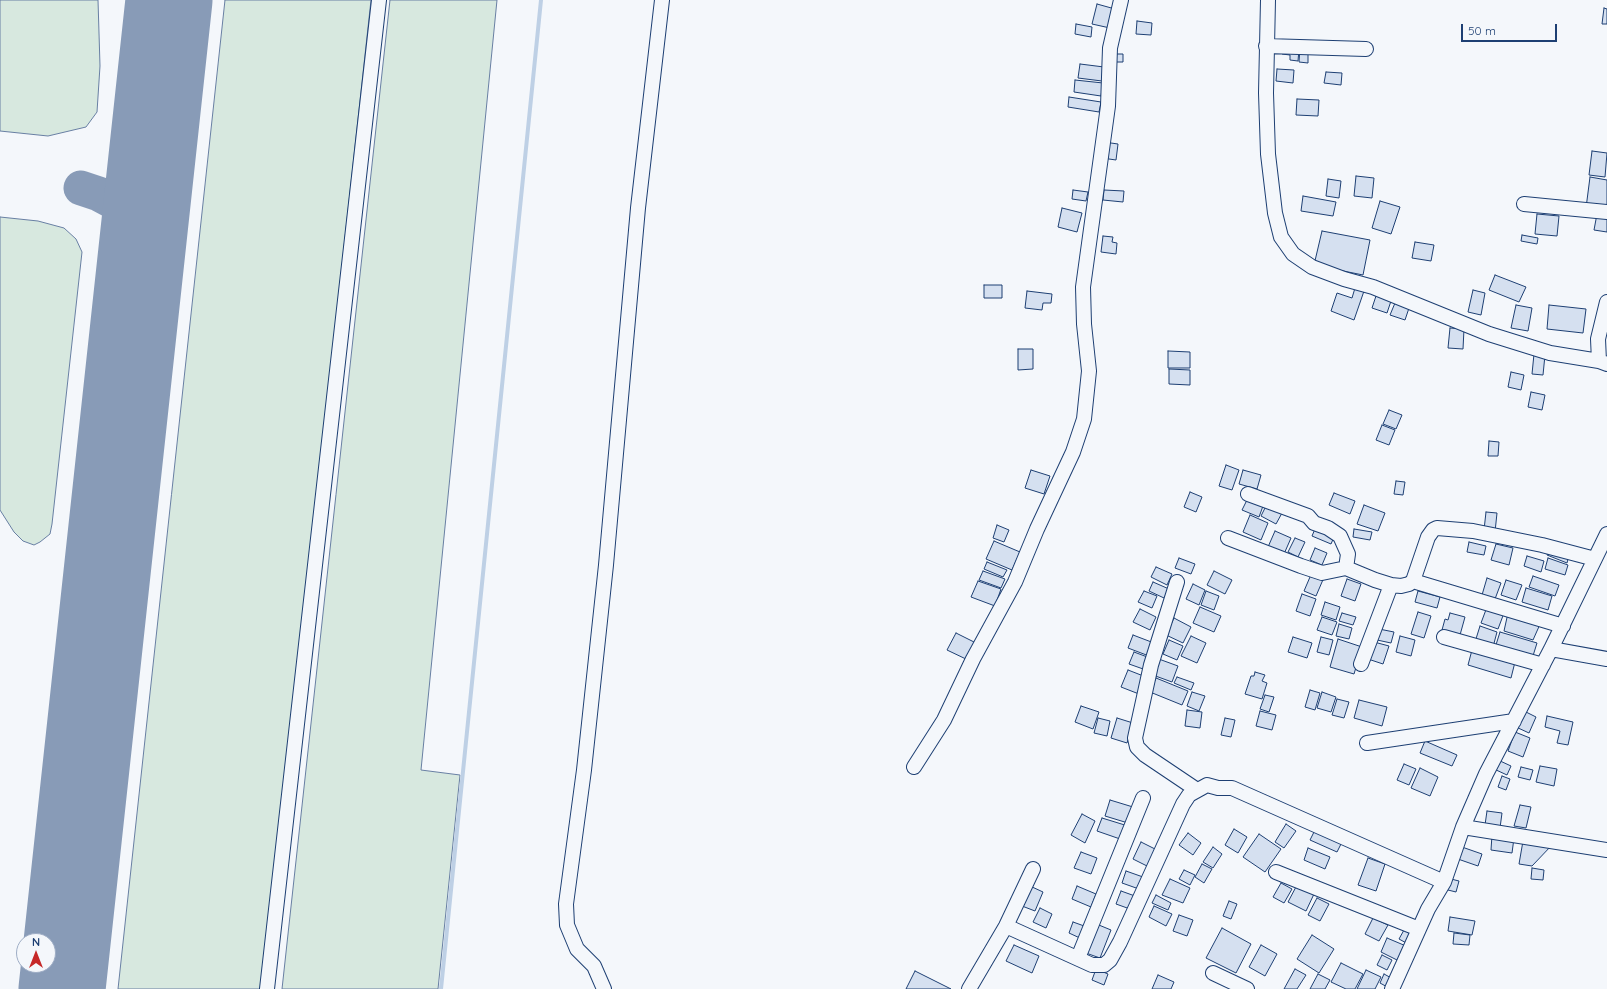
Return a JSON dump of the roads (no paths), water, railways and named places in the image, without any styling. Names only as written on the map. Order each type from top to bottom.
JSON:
[{"type":"street","points":[[267,989],[379,0]]},
{"type":"street","points":[[604,989],[594,966],[577,950],[567,925],[566,904],[584,770],[605,573],[638,208],[662,0]]},
{"type":"street","points":[[914,767],[944,720],[973,659],[1015,582],[1037,529],[1073,452],[1084,419],[1089,370],[1084,324],[1083,288],[1108,106],[1110,48],[1121,0]]},
{"type":"street","points":[[1268,0],[1266,46],[1268,154],[1275,213],[1281,237],[1293,254],[1312,267],[1373,287],[1489,334],[1550,354],[1603,362],[1598,339],[1607,302]]},
{"type":"street","points":[[1266,46],[1366,49]]},
{"type":"street","points":[[1524,204],[1607,212]]},
{"type":"street","points":[[1248,494],[1308,516],[1314,523],[1328,528],[1340,536],[1348,554],[1346,568]]},
{"type":"street","points":[[1228,538],[1322,573],[1346,568],[1376,580],[1401,586],[1409,584],[1413,581],[1428,537],[1433,530],[1437,528],[1473,531],[1519,540],[1595,559]]},
{"type":"street","points":[[1392,989],[1428,909],[1444,882],[1463,827],[1486,774],[1552,649],[1607,534]]},
{"type":"street","points":[[1413,581],[1563,626]]},
{"type":"street","points":[[1178,582],[1151,666],[1135,738],[1137,747],[1145,755],[1197,790]]},
{"type":"street","points":[[1361,664],[1390,584]]},
{"type":"street","points":[[1444,637],[1543,665]]},
{"type":"street","points":[[1552,649],[1607,659]]},
{"type":"street","points":[[1367,743],[1514,721]]},
{"type":"street","points":[[1006,926],[1092,965],[1104,965],[1110,960],[1183,804],[1189,795],[1207,785],[1218,788],[1232,788],[1444,882]]},
{"type":"street","points":[[1078,958],[1143,798]]},
{"type":"street","points":[[1463,827],[1607,850]]},
{"type":"street","points":[[969,989],[1006,926],[1033,869]]},
{"type":"street","points":[[1276,872],[1419,929]]},
{"type":"street","points":[[1213,973],[1247,989]]},
{"type":"waterway","points":[[441,989],[541,0]]}]
